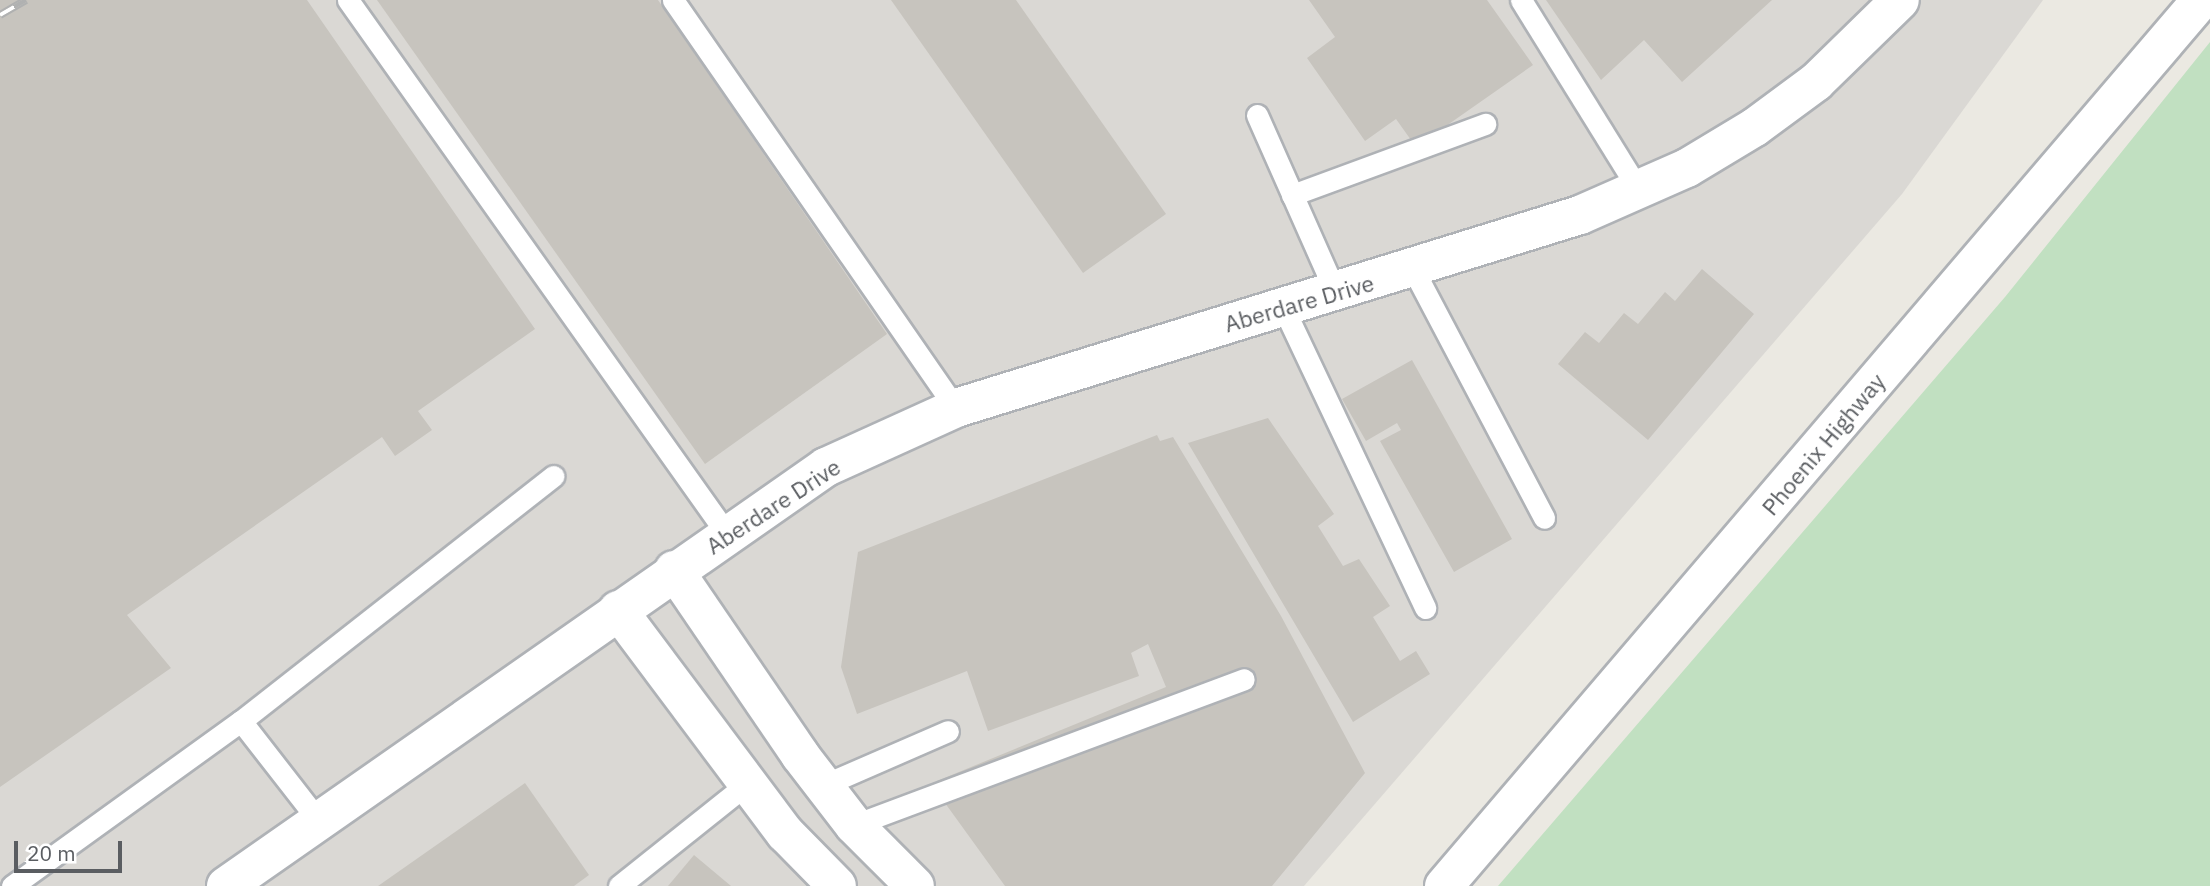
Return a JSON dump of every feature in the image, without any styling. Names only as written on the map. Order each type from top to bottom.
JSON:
[{"type":"street","name":"Aberdare Drive","points":[[226,886],[674,570],[826,467],[956,408],[1335,291],[1414,271],[1639,190],[1755,127],[1816,82],[1900,0]]},
{"type":"street","name":"Phoenix Highway","points":[[1444,886],[2201,0]]},
{"type":"street","points":[[674,570],[854,825],[915,886]]},
{"type":"street","points":[[618,610],[748,783],[837,886]]},
{"type":"lane","points":[[348,0],[727,534]]},
{"type":"lane","points":[[673,0],[956,408]]},
{"type":"lane","points":[[1521,0],[1639,190]]},
{"type":"lane","points":[[1257,116],[1335,291]]},
{"type":"lane","points":[[1292,195],[1485,124]]},
{"type":"lane","points":[[1414,271],[1544,518]]},
{"type":"lane","points":[[1283,307],[1425,608]]},
{"type":"lane","points":[[12,886],[241,721],[554,477]]},
{"type":"lane","points":[[854,825],[1244,679]]},
{"type":"lane","points":[[241,721],[318,820]]},
{"type":"lane","points":[[824,785],[948,732]]},
{"type":"lane","points":[[619,886],[748,783]]},
{"type":"shaded area","points":[[0,0],[2043,0],[1902,194],[1304,886],[0,886]]},
{"type":"green space","points":[[2210,42],[2210,886],[1498,886],[2005,297]]},
{"type":"building","points":[[0,0],[307,0],[535,329],[418,411],[432,430],[395,456],[382,437],[127,615],[171,668],[0,787]]},
{"type":"building","points":[[377,0],[658,0],[887,334],[705,464]]},
{"type":"building","points":[[891,0],[1016,0],[1166,214],[1083,273]]},
{"type":"building","points":[[1309,0],[1487,0],[1533,65],[1416,147],[1396,119],[1365,141],[1307,58],[1335,37]]},
{"type":"building","points":[[1546,0],[1772,0],[1682,82],[1644,40],[1601,80]]},
{"type":"building","points":[[1702,269],[1754,314],[1648,440],[1558,364],[1585,332],[1599,343],[1624,313],[1638,324],[1665,292],[1675,301]]},
{"type":"building","points":[[1412,360],[1512,539],[1454,572],[1380,441],[1401,430],[1397,423],[1366,441],[1342,399]]},
{"type":"building","points":[[1268,418],[1334,514],[1318,526],[1343,566],[1359,559],[1390,606],[1373,617],[1400,661],[1416,651],[1430,674],[1353,722],[1188,443]]},
{"type":"building","points":[[1157,435],[1160,441],[1173,437],[1281,616],[1365,773],[1272,886],[1005,886],[945,803],[937,781],[1166,687],[1148,644],[1131,653],[1139,676],[988,731],[967,671],[857,714],[841,667],[858,552]]},
{"type":"building","points":[[525,783],[589,875],[574,886],[378,886]]},
{"type":"building","points":[[694,855],[731,886],[668,886]]},
{"type":"railway","points":[[0,15],[26,0]]}]
